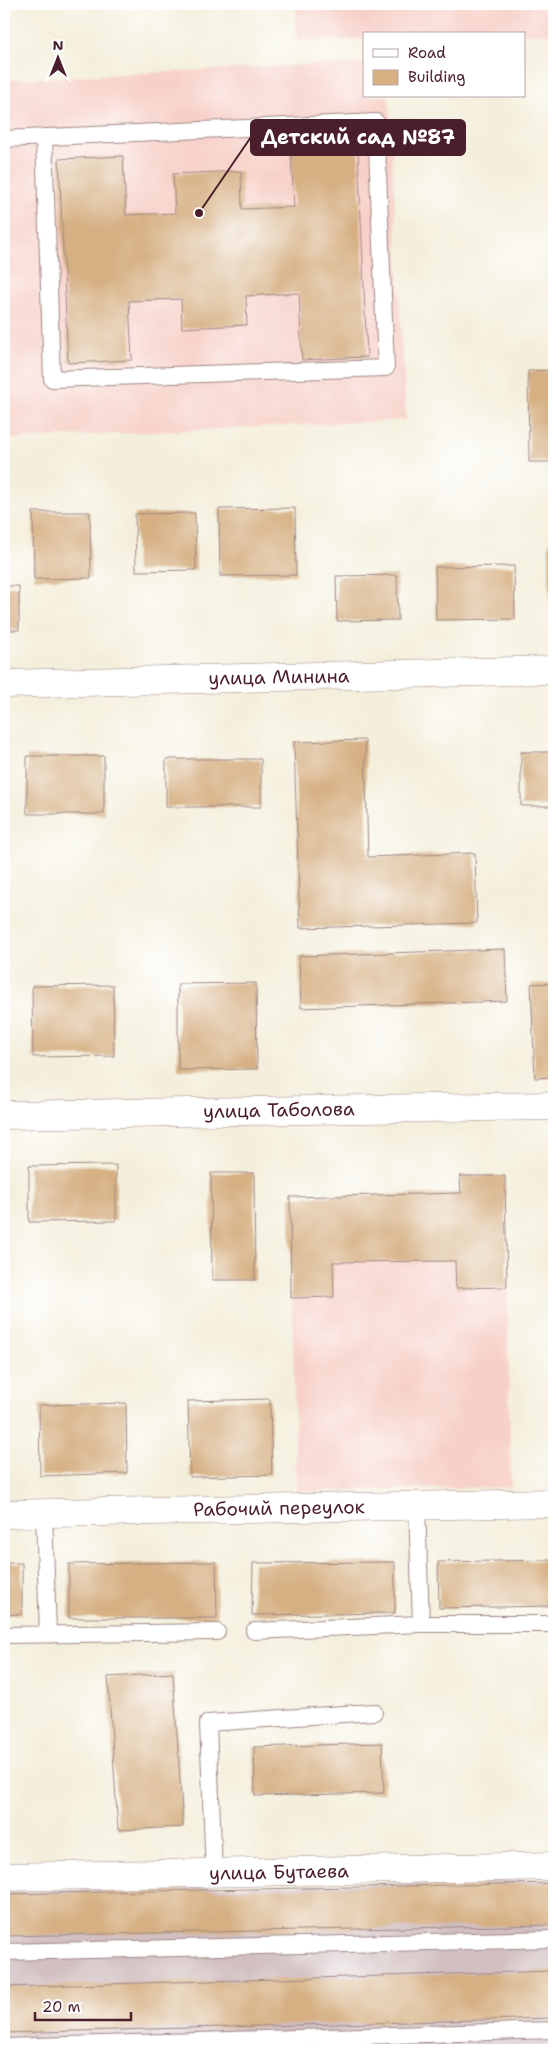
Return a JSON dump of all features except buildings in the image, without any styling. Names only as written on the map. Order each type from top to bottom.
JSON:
[{"type":"street","name":"улица Минина","points":[[4,684],[554,670]]},
{"type":"street","name":"улица Таболова","points":[[4,1115],[554,1106]]},
{"type":"street","name":"Рабочий переулок","points":[[4,1514],[554,1503]]},
{"type":"street","name":"улица Бутаева","points":[[4,1877],[554,1866]]},
{"type":"lane","points":[[4,139],[44,137],[376,122],[386,368],[52,379],[44,137]]},
{"type":"lane","points":[[417,1506],[421,1624]]},
{"type":"lane","points":[[44,1513],[48,1635]]},
{"type":"lane","points":[[254,1631],[421,1624],[554,1624]]},
{"type":"lane","points":[[4,1635],[217,1632]]},
{"type":"lane","points":[[214,1873],[208,1723],[374,1712]]},
{"type":"lane","points":[[4,1952],[554,1939]]},
{"type":"lane","points":[[4,2046],[381,2043],[554,2030]]},
{"type":"shaded area","points":[[296,4],[554,4],[554,34],[526,34],[526,32],[363,32],[363,39],[296,41]]},
{"type":"shaded area","points":[[363,62],[363,98],[389,98],[406,420],[9,439],[4,329],[4,80]]},
{"type":"shaded area","points":[[505,1193],[511,1487],[296,1491],[290,1197]]},
{"type":"shaded area","points":[[554,1880],[554,2050],[4,2050],[4,1891]]},
{"type":"place","name":"Детский сад №87","points":[[199,213]]}]
